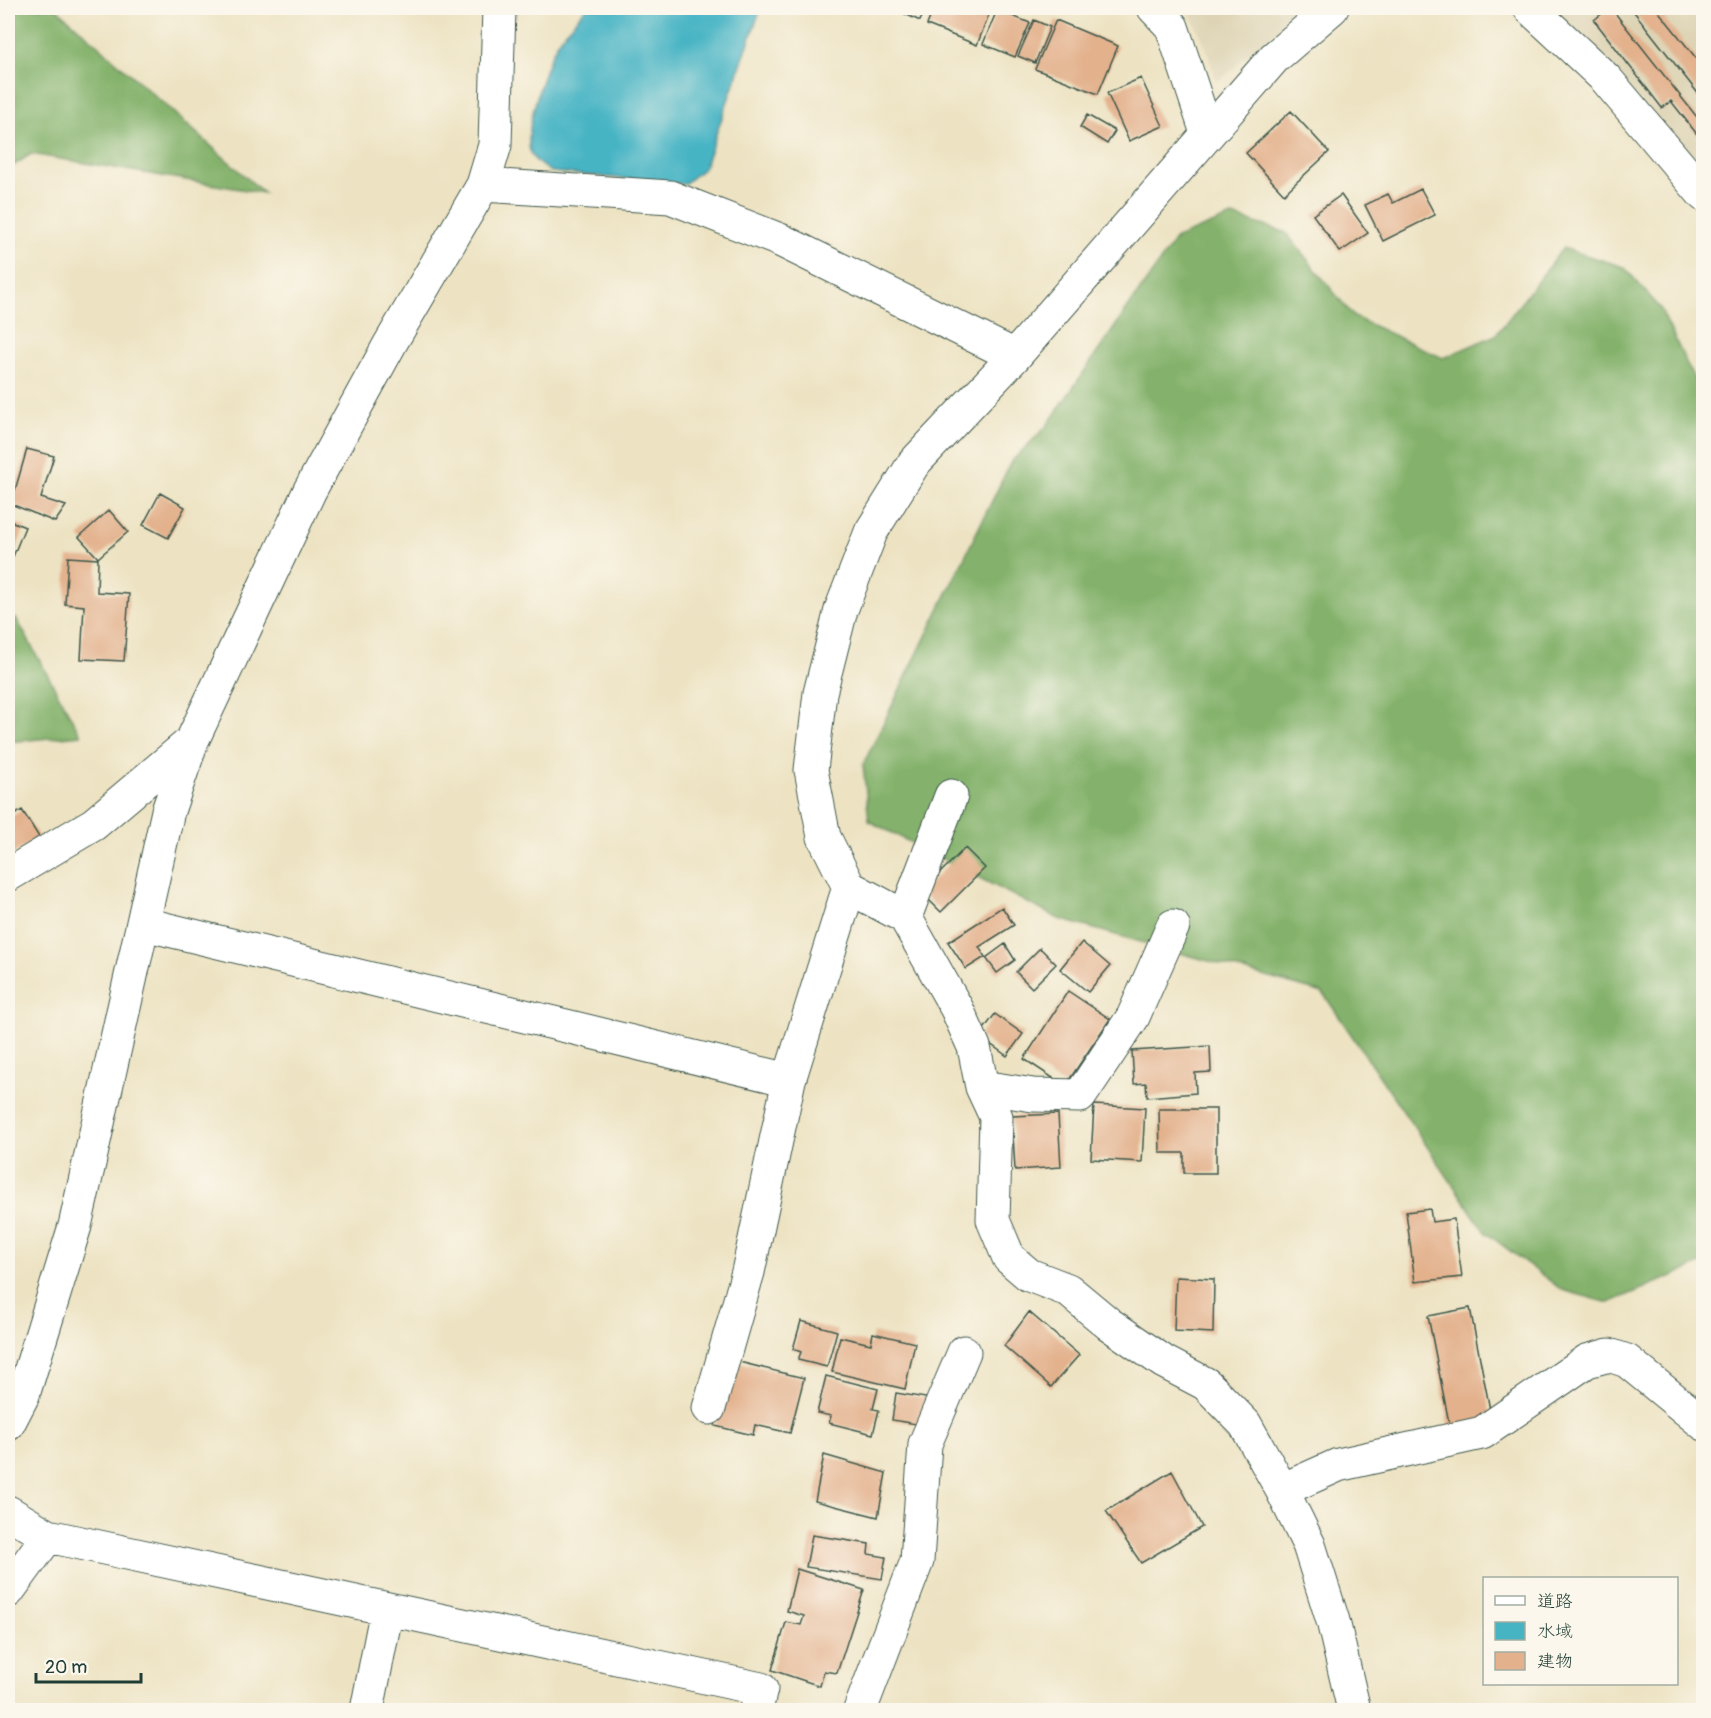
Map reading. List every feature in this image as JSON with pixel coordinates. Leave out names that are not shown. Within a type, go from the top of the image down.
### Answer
[{"type":"street","points":[[8,1424],[23,1395],[75,1226],[168,811],[192,741],[310,490],[396,333],[483,185],[495,145],[499,8]]},
{"type":"street","points":[[1154,8],[1172,27],[1207,133]]},
{"type":"street","points":[[1332,8],[1274,58],[1015,356],[914,463],[871,532],[840,610],[820,693],[811,770],[824,837],[849,887],[905,917],[957,1009],[974,1047],[982,1087],[996,1117],[993,1220],[1009,1258],[1029,1275],[1068,1290],[1109,1324],[1164,1362],[1206,1384],[1245,1424],[1282,1490],[1312,1556],[1333,1621],[1354,1710]]},
{"type":"street","points":[[1530,8],[1606,80],[1704,195]]},
{"type":"street","points":[[483,185],[670,197],[780,240],[1015,356]]},
{"type":"street","points":[[8,875],[94,824],[192,741]]},
{"type":"street","points":[[905,917],[951,796]]},
{"type":"street","points":[[709,1408],[748,1272],[789,1080],[849,887]]},
{"type":"street","points":[[144,924],[789,1080]]},
{"type":"street","points":[[982,1087],[1033,1095],[1080,1096],[1133,1017],[1173,926]]},
{"type":"street","points":[[860,1710],[917,1561],[925,1444],[964,1352]]},
{"type":"street","points":[[1282,1490],[1338,1465],[1482,1433],[1587,1361],[1609,1355],[1627,1361],[1704,1424]]},
{"type":"street","points":[[8,1512],[48,1536],[761,1689],[756,1710]]},
{"type":"street","points":[[8,1591],[48,1536]]},
{"type":"street","points":[[367,1710],[387,1609]]},
{"type":"shaded area","points":[[1187,8],[1303,8],[1217,82],[1205,44]]},
{"type":"shaded area","points":[[1521,8],[1703,8],[1703,197]]},
{"type":"green space","points":[[8,8],[56,8],[264,193],[31,154],[8,169]]},
{"type":"green space","points":[[1232,216],[1285,232],[1354,317],[1443,358],[1496,335],[1563,248],[1624,267],[1660,308],[1703,398],[1703,1263],[1609,1303],[1562,1290],[1485,1232],[1323,993],[1059,919],[869,821],[863,765],[1011,462],[1046,427],[1176,238]]},
{"type":"green space","points":[[8,617],[16,618],[81,735],[8,742]]},
{"type":"water","points":[[586,8],[761,8],[704,168],[684,184],[551,172],[532,157],[529,144],[532,115],[547,66],[560,39]]},
{"type":"building","points":[[895,8],[926,8],[920,21]]},
{"type":"building","points":[[934,8],[979,8],[990,12],[977,45],[927,25]]},
{"type":"building","points":[[1609,8],[1704,126],[1704,143],[1671,101],[1662,108],[1594,20]]},
{"type":"building","points":[[1631,8],[1656,8],[1704,68],[1704,101]]},
{"type":"building","points":[[997,10],[1030,23],[1015,57],[983,44]]},
{"type":"building","points":[[1034,20],[1050,27],[1035,63],[1018,56]]},
{"type":"building","points":[[1056,20],[1118,46],[1098,94],[1035,69]]},
{"type":"building","points":[[1141,78],[1163,126],[1129,141],[1107,93]]},
{"type":"building","points":[[1291,111],[1329,152],[1284,194],[1246,153]]},
{"type":"building","points":[[1087,115],[1115,131],[1107,144],[1080,127]]},
{"type":"building","points":[[1421,189],[1435,215],[1383,241],[1365,205],[1388,194],[1393,203]]},
{"type":"building","points":[[1341,195],[1368,233],[1340,252],[1313,215]]},
{"type":"building","points":[[27,449],[54,456],[41,498],[66,506],[55,522],[11,504]]},
{"type":"building","points":[[160,493],[185,507],[168,538],[143,525]]},
{"type":"building","points":[[109,510],[128,532],[98,558],[79,537]]},
{"type":"building","points":[[8,520],[25,527],[8,569]]},
{"type":"building","points":[[68,557],[98,559],[97,592],[129,594],[124,661],[81,659],[84,606],[65,604]]},
{"type":"building","points":[[22,810],[39,837],[8,857],[8,819]]},
{"type":"building","points":[[965,848],[985,868],[941,912],[921,892]]},
{"type":"building","points":[[1002,907],[1014,925],[979,947],[985,957],[966,969],[948,942]]},
{"type":"building","points":[[1082,942],[1110,966],[1088,992],[1060,969]]},
{"type":"building","points":[[1005,944],[1015,960],[997,973],[986,958]]},
{"type":"building","points":[[1040,948],[1056,964],[1032,988],[1016,972]]},
{"type":"building","points":[[1068,991],[1110,1019],[1065,1086],[1024,1059]]},
{"type":"building","points":[[995,1014],[1023,1034],[1007,1056],[979,1036]]},
{"type":"building","points":[[1210,1046],[1211,1072],[1195,1073],[1196,1093],[1147,1097],[1146,1083],[1134,1084],[1132,1051]]},
{"type":"building","points":[[1094,1105],[1145,1108],[1142,1162],[1091,1159]]},
{"type":"building","points":[[1159,1109],[1216,1109],[1216,1173],[1184,1173],[1184,1153],[1160,1153]]},
{"type":"building","points":[[1058,1114],[1061,1167],[1015,1170],[1012,1116]]},
{"type":"building","points":[[1430,1209],[1432,1222],[1454,1219],[1462,1277],[1415,1282],[1406,1212]]},
{"type":"building","points":[[1176,1277],[1214,1279],[1213,1333],[1174,1331]]},
{"type":"building","points":[[1470,1308],[1492,1420],[1450,1428],[1428,1316]]},
{"type":"building","points":[[1029,1312],[1079,1355],[1051,1387],[1004,1346]]},
{"type":"building","points":[[801,1321],[837,1331],[827,1367],[798,1360],[801,1352],[793,1349]]},
{"type":"building","points":[[873,1333],[915,1343],[905,1389],[832,1372],[840,1337],[871,1344]]},
{"type":"building","points":[[731,1360],[804,1378],[790,1433],[755,1425],[753,1435],[715,1426]]},
{"type":"building","points":[[826,1376],[878,1389],[873,1409],[879,1410],[873,1434],[829,1423],[831,1416],[817,1413]]},
{"type":"building","points":[[896,1393],[926,1398],[922,1425],[892,1420]]},
{"type":"building","points":[[824,1455],[886,1473],[878,1517],[815,1501]]},
{"type":"building","points":[[1172,1471],[1202,1527],[1141,1563],[1106,1511]]},
{"type":"building","points":[[812,1535],[869,1544],[868,1554],[886,1557],[882,1579],[806,1567]]},
{"type":"building","points":[[797,1569],[864,1590],[837,1673],[824,1671],[820,1686],[772,1670],[786,1622],[801,1625],[804,1616],[787,1611]]}]
